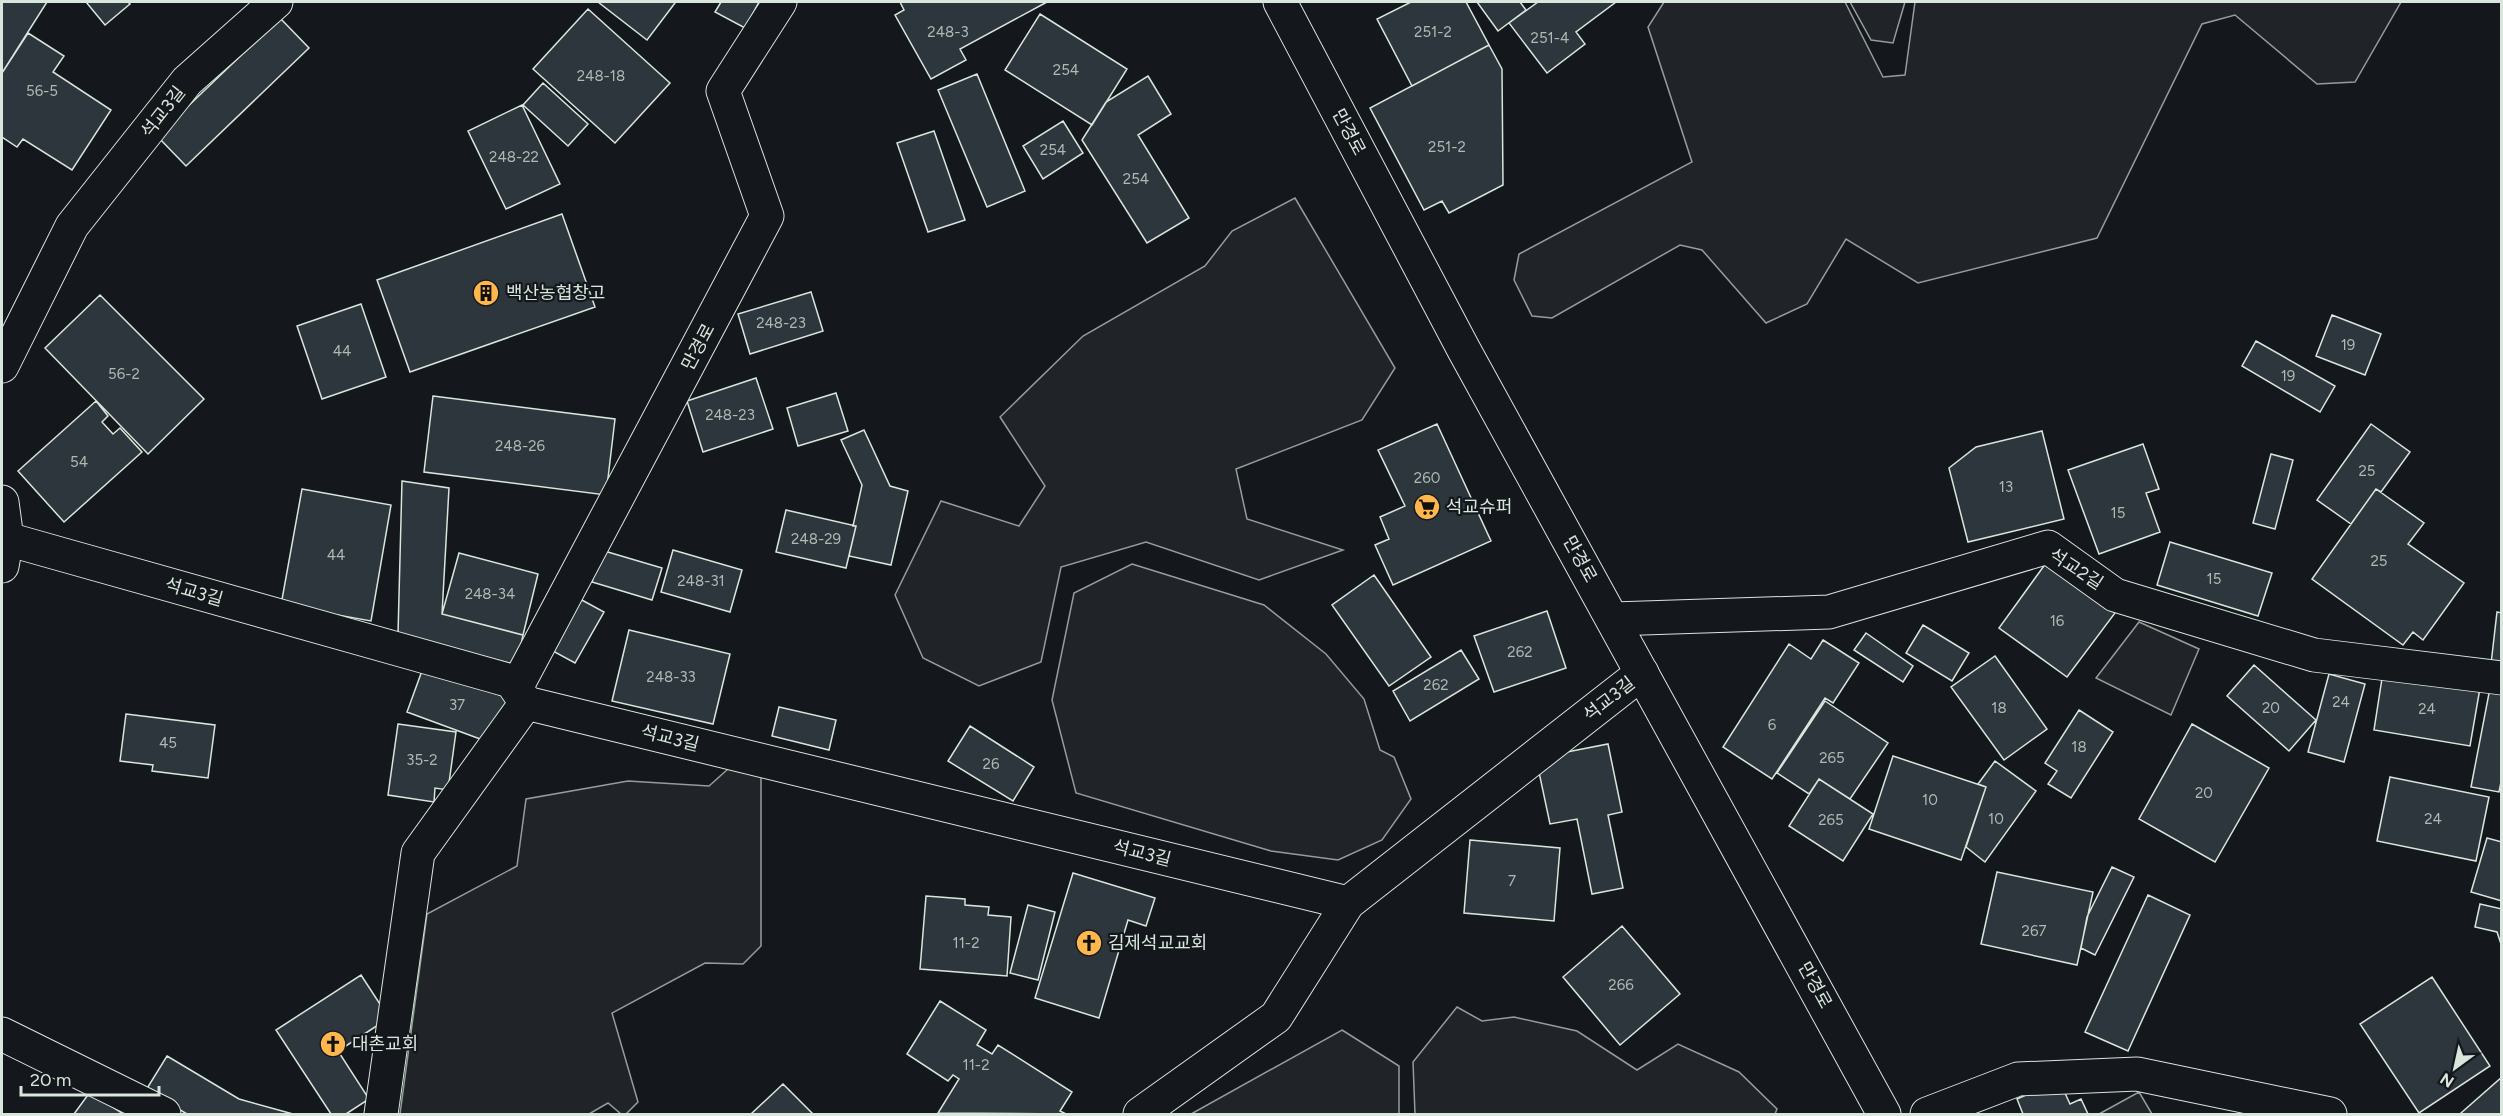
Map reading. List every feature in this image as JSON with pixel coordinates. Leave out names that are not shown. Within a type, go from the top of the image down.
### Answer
[{"type":"street","name":"석교3길","points":[[2,366],[72,226],[187,81],[276,2]]},
{"type":"street","name":"만경로","points":[[521,696],[767,216],[723,91],[780,2]]},
{"type":"street","name":"만경로","points":[[1280,2],[1464,350],[1884,1114]]},
{"type":"street","name":"석교3길","points":[[2,502],[4,552],[511,681],[521,696],[1348,903]]},
{"type":"street","name":"석교2길","points":[[1613,619],[1829,612],[2048,547],[2115,595],[2314,655],[2502,678]]},
{"type":"street","name":"석교3길","points":[[1140,1114],[1276,1017],[1348,903],[1642,673]]},
{"type":"street","points":[[381,1114],[418,853],[521,696]]},
{"type":"street","points":[[2,1034],[164,1114]]},
{"type":"street","points":[[1927,1114],[2018,1079],[2136,1074],[2330,1114]]},
{"type":"shaded area","points":[[1664,2],[1845,2],[1883,77],[1905,75],[1915,2],[2401,2],[2355,82],[2317,84],[2235,15],[2202,24],[2097,238],[1918,283],[1846,239],[1807,304],[1766,323],[1702,250],[1680,245],[1552,318],[1532,316],[1514,280],[1519,254],[1692,162],[1648,27]]},
{"type":"shaded area","points":[[1850,2],[1905,2],[1893,43],[1871,40]]},
{"type":"shaded area","points":[[1295,198],[1395,368],[1362,420],[1236,469],[1247,519],[1343,550],[1259,580],[1146,542],[1061,567],[1041,662],[979,686],[923,658],[895,595],[941,501],[1019,526],[1045,486],[1000,417],[1083,336],[1205,266],[1232,231]]},
{"type":"shaded area","points":[[1132,564],[1264,605],[1326,654],[1364,699],[1380,750],[1394,757],[1411,799],[1382,840],[1338,860],[1271,851],[1076,793],[1052,700],[1074,593]]},
{"type":"shaded area","points":[[2139,622],[2199,649],[2171,715],[2096,678]]},
{"type":"shaded area","points":[[728,769],[761,775],[761,946],[743,964],[705,963],[612,1013],[638,1102],[626,1114],[621,1114],[608,1103],[589,1114],[400,1114],[427,914],[517,866],[526,799],[628,781],[709,786]]},
{"type":"shaded area","points":[[1457,1007],[1482,1021],[1514,1017],[1577,1031],[1637,1070],[1678,1044],[1739,1072],[1777,1109],[1775,1114],[1415,1114],[1413,1062]]},
{"type":"shaded area","points":[[1342,1030],[1399,1066],[1399,1114],[1191,1114]]},
{"type":"shaded area","points":[[2139,1092],[2152,1114],[2099,1114]]},
{"type":"building","points":[[2,2],[47,2],[2,73]]},
{"type":"building","points":[[86,2],[128,2],[130,4],[105,25]]},
{"type":"building","points":[[598,2],[673,2],[675,3],[647,40]]},
{"type":"building","points":[[721,2],[759,2],[745,28],[715,12]]},
{"type":"building","points":[[900,2],[1047,2],[960,49],[966,60],[931,79],[895,15],[904,10]]},
{"type":"building","points":[[1411,2],[1466,2],[1489,45],[1412,86],[1377,19]]},
{"type":"building","points":[[1477,2],[1520,2],[1526,10],[1498,31]]},
{"type":"building","points":[[1538,2],[1616,2],[1576,32],[1585,44],[1547,73],[1509,23]]},
{"type":"building","points":[[588,9],[670,83],[615,143],[533,69]]},
{"type":"building","points":[[1040,14],[1127,69],[1092,125],[1005,70]]},
{"type":"building","points":[[280,18],[309,48],[186,166],[157,136]]},
{"type":"building","points":[[28,33],[64,56],[53,72],[111,110],[72,170],[23,139],[17,147],[2,137],[2,73]]},
{"type":"building","points":[[1489,45],[1502,69],[1503,185],[1449,213],[1442,201],[1424,210],[1370,108]]},
{"type":"building","points":[[977,74],[1025,191],[987,207],[938,90]]},
{"type":"building","points":[[1148,76],[1171,114],[1138,135],[1189,218],[1147,243],[1082,140],[1106,102]]},
{"type":"building","points":[[543,83],[588,124],[568,146],[523,105]]},
{"type":"building","points":[[522,105],[560,184],[506,209],[468,131]]},
{"type":"building","points":[[1063,121],[1083,153],[1043,179],[1023,146]]},
{"type":"building","points":[[934,131],[965,220],[928,232],[897,143]]},
{"type":"building","name":"백산농협창고","points":[[562,214],[595,307],[410,372],[377,280]]},
{"type":"building","points":[[811,292],[823,331],[750,354],[738,314]]},
{"type":"building","points":[[100,295],[204,399],[148,454],[45,348]]},
{"type":"building","points":[[361,304],[386,377],[322,399],[297,326]]},
{"type":"building","points":[[2332,315],[2381,334],[2365,375],[2316,356]]},
{"type":"building","points":[[2256,341],[2335,386],[2320,412],[2242,366]]},
{"type":"building","points":[[756,378],[773,429],[703,452],[687,401]]},
{"type":"building","points":[[836,393],[848,431],[798,446],[787,408]]},
{"type":"building","points":[[433,396],[615,419],[606,495],[424,472]]},
{"type":"building","points":[[96,401],[108,416],[102,422],[113,434],[120,428],[142,452],[64,522],[18,471]]},
{"type":"building","points":[[1437,424],[1491,541],[1393,585],[1375,545],[1389,539],[1380,517],[1405,506],[1378,450]]},
{"type":"building","points":[[2371,424],[2410,452],[2381,492],[2376,489],[2351,524],[2317,500]]},
{"type":"building","points":[[864,430],[890,486],[908,491],[891,565],[849,556],[862,485],[841,440]]},
{"type":"building","points":[[2042,431],[2064,519],[1968,542],[1949,468],[1976,447]]},
{"type":"building","points":[[2143,444],[2159,489],[2146,493],[2160,532],[2099,554],[2068,470]]},
{"type":"building","points":[[2271,454],[2293,460],[2275,529],[2253,523]]},
{"type":"building","points":[[402,481],[449,488],[442,614],[523,635],[517,665],[398,634]]},
{"type":"building","points":[[302,489],[391,505],[371,621],[281,605]]},
{"type":"building","points":[[2376,489],[2424,523],[2408,544],[2464,583],[2423,640],[2413,632],[2403,645],[2312,579]]},
{"type":"building","points":[[786,510],[856,526],[846,568],[776,552]]},
{"type":"building","points":[[2170,542],[2272,573],[2258,616],[2157,585]]},
{"type":"building","points":[[601,550],[662,568],[652,600],[592,582]]},
{"type":"building","points":[[673,550],[742,570],[730,612],[661,592]]},
{"type":"building","points":[[459,553],[538,574],[523,635],[442,614]]},
{"type":"building","points":[[2046,563],[2115,613],[2067,677],[1999,628]]},
{"type":"building","points":[[1374,575],[1431,657],[1389,686],[1332,605]]},
{"type":"building","points":[[580,599],[604,612],[575,663],[551,650]]},
{"type":"building","points":[[1547,611],[1566,668],[1494,692],[1474,636]]},
{"type":"building","points":[[2497,612],[2502,613],[2502,665],[2491,664]]},
{"type":"building","points":[[1923,625],[1969,653],[1952,681],[1906,653]]},
{"type":"building","points":[[629,630],[730,654],[713,724],[612,701]]},
{"type":"building","points":[[1866,633],[1913,666],[1903,682],[1854,650]]},
{"type":"building","points":[[1823,640],[1859,663],[1833,703],[1825,698],[1772,779],[1723,747],[1789,644],[1811,659]]},
{"type":"building","points":[[1461,650],[1479,679],[1410,721],[1393,691]]},
{"type":"building","points":[[1995,656],[2047,729],[2004,760],[1951,687]]},
{"type":"building","points":[[2254,665],[2316,720],[2289,751],[2227,696]]},
{"type":"building","points":[[423,668],[508,698],[491,743],[407,712]]},
{"type":"building","points":[[2383,672],[2480,688],[2470,746],[2374,730]]},
{"type":"building","points":[[2329,674],[2365,684],[2344,762],[2308,752]]},
{"type":"building","points":[[2490,688],[2502,690],[2502,777],[2499,792],[2471,787]]},
{"type":"building","points":[[1825,701],[1888,743],[1850,799],[1819,779],[1809,794],[1777,773]]},
{"type":"building","points":[[779,707],[836,720],[829,750],[772,736]]},
{"type":"building","points":[[2079,710],[2113,732],[2071,798],[2048,784],[2057,771],[2045,763]]},
{"type":"building","points":[[126,714],[215,725],[208,778],[152,771],[153,765],[120,761]]},
{"type":"building","points":[[398,724],[456,732],[448,790],[435,788],[434,802],[388,795]]},
{"type":"building","points":[[2192,724],[2269,768],[2215,862],[2139,819]]},
{"type":"building","points":[[970,726],[1034,767],[1013,801],[948,761]]},
{"type":"building","points":[[1608,744],[1622,812],[1608,815],[1623,888],[1592,894],[1577,819],[1550,824],[1536,758]]},
{"type":"building","points":[[1893,756],[1986,787],[1961,860],[1869,829]]},
{"type":"building","points":[[1995,761],[2036,791],[1985,862],[1966,847],[1986,787],[1978,784]]},
{"type":"building","points":[[2390,777],[2489,797],[2476,861],[2377,841]]},
{"type":"building","points":[[1819,779],[1873,814],[1843,861],[1789,826]]},
{"type":"building","points":[[2487,838],[2502,842],[2502,901],[2471,892]]},
{"type":"building","points":[[1470,840],[1560,848],[1554,921],[1464,913]]},
{"type":"building","points":[[2112,867],[2134,877],[2095,955],[2081,948],[2087,917]]},
{"type":"building","points":[[1997,872],[2093,892],[2077,965],[1981,944]]},
{"type":"building","points":[[1073,873],[1155,898],[1146,926],[1128,920],[1099,1018],[1035,998]]},
{"type":"building","points":[[2148,895],[2190,915],[2128,1051],[2085,1032]]},
{"type":"building","points":[[926,896],[965,899],[965,905],[989,907],[988,915],[1011,917],[1007,976],[920,969]]},
{"type":"building","points":[[2480,904],[2502,909],[2502,947],[2497,932],[2475,927]]},
{"type":"building","points":[[1028,905],[1055,912],[1038,980],[1010,973]]},
{"type":"building","points":[[1622,926],[1680,994],[1620,1045],[1563,977]]},
{"type":"building","points":[[361,975],[389,1018],[338,1051],[369,1099],[346,1114],[331,1114],[276,1030]]},
{"type":"building","points":[[2432,977],[2490,1066],[2419,1113],[2360,1024]]},
{"type":"building","points":[[940,1001],[986,1030],[977,1045],[992,1054],[998,1045],[1072,1092],[1060,1111],[1066,1114],[938,1113],[959,1079],[953,1075],[948,1081],[907,1054]]},
{"type":"building","points":[[167,1056],[239,1099],[293,1114],[187,1114],[146,1090]]},
{"type":"building","points":[[2502,1077],[2502,1114],[2461,1113]]},
{"type":"building","points":[[2059,1080],[2070,1104],[2081,1099],[2088,1114],[2023,1114],[2017,1099]]},
{"type":"building","points":[[783,1084],[813,1114],[751,1114]]},
{"type":"building","points":[[90,1092],[123,1114],[74,1114]]},
{"type":"place","name":"백산농협창고","points":[[486,293]]},
{"type":"place","name":"석교슈퍼","points":[[1427,507]]},
{"type":"place","name":"김제석교교회","points":[[1089,943]]},
{"type":"place","name":"대촌교회","points":[[333,1044]]}]
